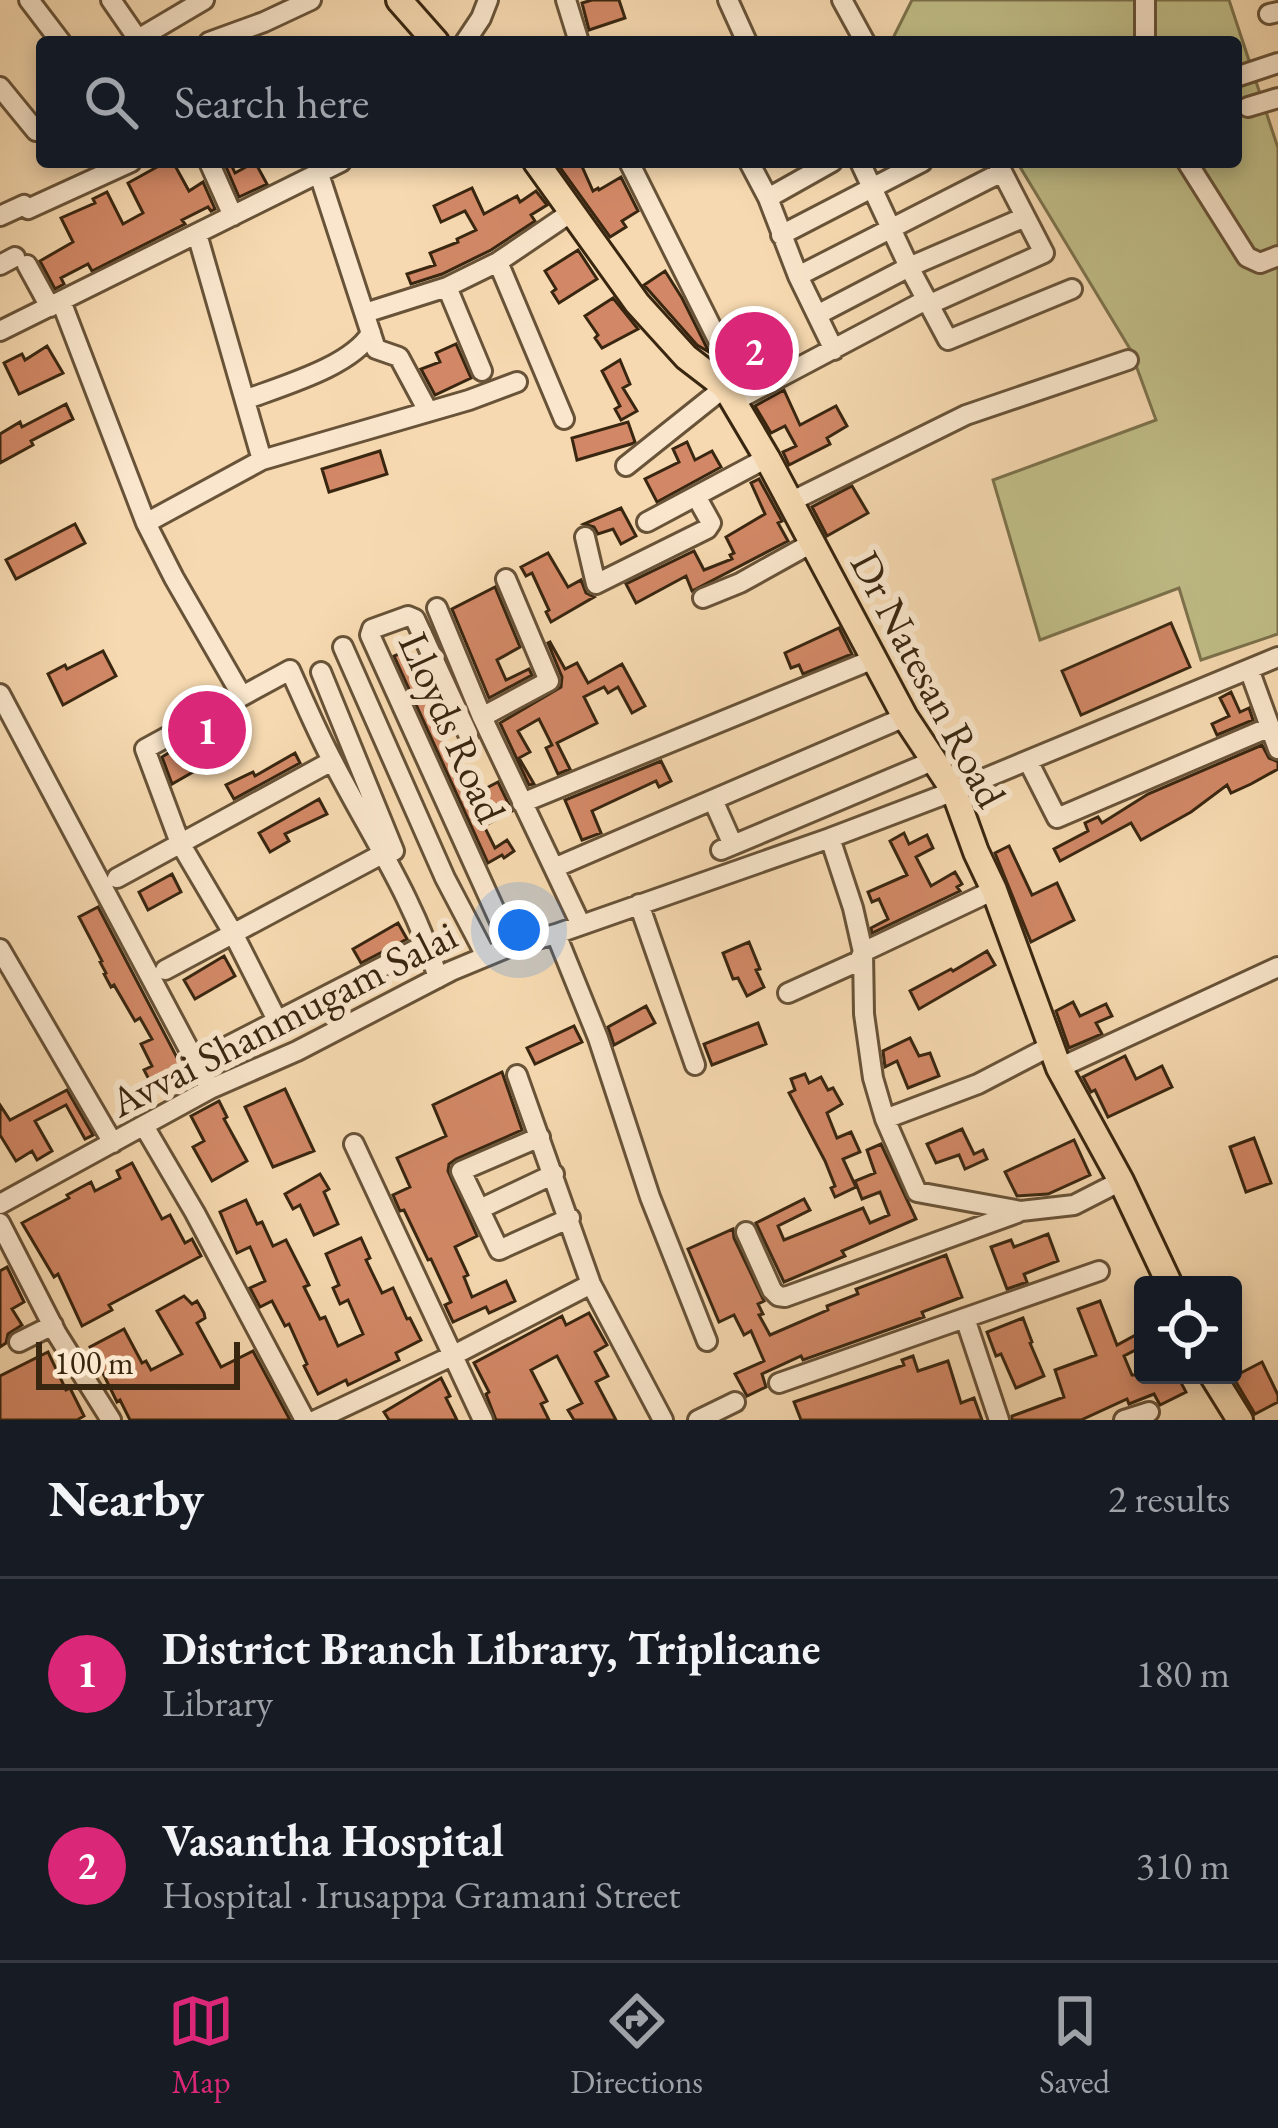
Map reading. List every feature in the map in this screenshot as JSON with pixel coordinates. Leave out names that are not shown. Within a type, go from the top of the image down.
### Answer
[{"type":"main road","points":[[399,0],[431,36]]},
{"type":"main road","name":"Dr Natesan Road","points":[[541,168],[637,303],[686,357],[730,394],[767,458],[905,716],[954,791],[1055,1057],[1166,1276]]},
{"type":"main road","points":[[1218,1384],[1240,1420]]},
{"type":"street","points":[[29,0],[56,36]]},
{"type":"street","points":[[111,0],[136,36]]},
{"type":"street","points":[[146,36],[204,0]]},
{"type":"street","points":[[226,36],[310,0]]},
{"type":"street","points":[[469,36],[488,0]]},
{"type":"street","points":[[566,0],[577,36]]},
{"type":"street","points":[[728,0],[744,36]]},
{"type":"street","points":[[842,0],[862,36]]},
{"type":"street","points":[[1145,0],[1145,36]]},
{"type":"street","points":[[1242,75],[1278,63]]},
{"type":"street","points":[[0,88],[36,131]]},
{"type":"street","points":[[1248,106],[1278,98]]},
{"type":"street","points":[[0,216],[24,205],[28,209],[118,168]]},
{"type":"street","points":[[211,168],[233,216]]},
{"type":"street","points":[[0,332],[330,168]]},
{"type":"street","points":[[632,168],[725,354],[730,394]]},
{"type":"street","points":[[752,168],[834,350]]},
{"type":"street","points":[[768,198],[821,168]]},
{"type":"street","points":[[863,168],[948,340],[1072,289]]},
{"type":"street","points":[[781,236],[911,168]]},
{"type":"street","points":[[798,276],[997,168]]},
{"type":"street","points":[[626,466],[730,394],[834,350],[927,302],[1044,254],[1000,168]]},
{"type":"street","points":[[1191,168],[1246,257],[1260,263],[1278,256]]},
{"type":"street","points":[[319,174],[376,349],[399,357],[428,411]]},
{"type":"street","points":[[245,400],[359,349],[368,323],[498,262],[573,211]]},
{"type":"street","points":[[817,315],[909,267],[1025,218]]},
{"type":"street","points":[[197,234],[262,460]]},
{"type":"street","points":[[14,262],[56,304],[146,524],[242,696]]},
{"type":"street","points":[[498,262],[564,419]]},
{"type":"street","points":[[448,287],[482,371]]},
{"type":"street","points":[[790,502],[966,416],[1128,360]]},
{"type":"street","points":[[146,524],[262,460],[517,382]]},
{"type":"street","points":[[647,522],[767,458]]},
{"type":"street","points":[[585,537],[596,584],[707,529],[711,524],[696,496]]},
{"type":"street","points":[[704,598],[812,543]]},
{"type":"street","points":[[482,717],[549,682],[506,579]]},
{"type":"street","points":[[437,608],[482,717],[580,925]]},
{"type":"street","name":"Lloyds Road","points":[[468,734],[415,619],[408,616],[371,629],[511,946]]},
{"type":"street","points":[[343,646],[445,878],[486,956]]},
{"type":"street","name":"Avvai Shanmugam Salai","points":[[0,1204],[210,1089],[486,956],[830,838],[1278,657]]},
{"type":"street","points":[[522,803],[874,659]]},
{"type":"street","points":[[1249,669],[1278,748]]},
{"type":"street","points":[[278,1020],[180,843],[145,749],[290,670],[444,974]]},
{"type":"street","points":[[321,672],[444,974]]},
{"type":"street","points":[[2,706],[210,1089]]},
{"type":"street","points":[[554,868],[905,716]]},
{"type":"street","points":[[1028,761],[1057,818],[1270,727]]},
{"type":"street","points":[[117,878],[332,760]]},
{"type":"street","points":[[712,800],[727,848],[935,760]]},
{"type":"street","points":[[830,838],[863,952],[864,1014],[873,1078],[917,1192],[1021,1211]]},
{"type":"street","points":[[165,970],[384,853]]},
{"type":"street","points":[[788,993],[994,890]]},
{"type":"street","points":[[639,904],[695,1065]]},
{"type":"street","points":[[556,934],[707,1340]]},
{"type":"street","points":[[0,949],[112,1143]]},
{"type":"street","points":[[196,1063],[417,949]]},
{"type":"street","points":[[885,1119],[1278,967]]},
{"type":"street","points":[[517,1075],[591,1284],[663,1420]]},
{"type":"street","points":[[144,1126],[305,1420]]},
{"type":"street","points":[[540,1137],[461,1171],[500,1250],[570,1218]]},
{"type":"street","points":[[354,1144],[483,1420]]},
{"type":"street","points":[[479,1209],[554,1174]]},
{"type":"street","points":[[746,1232],[772,1290],[785,1297],[1021,1211],[1074,1205],[1121,1181]]},
{"type":"street","points":[[0,1223],[52,1325],[111,1420]]},
{"type":"street","points":[[779,1383],[1099,1271]]},
{"type":"street","points":[[316,1420],[591,1284]]},
{"type":"street","points":[[965,1318],[999,1420]]},
{"type":"street","points":[[20,1342],[52,1325]]},
{"type":"street","points":[[698,1420],[735,1402]]},
{"type":"street","points":[[1124,1420],[1149,1412]]},
{"type":"shaded area","points":[[912,0],[1229,0],[1241,36],[894,36]]},
{"type":"shaded area","points":[[1242,39],[1278,148],[1278,634],[1201,660],[1179,588],[1040,640],[993,480],[1156,420],[1130,349],[1021,168],[1242,168]]},
{"type":"building","points":[[619,0],[625,18],[589,30],[582,3]]},
{"type":"building","points":[[155,168],[176,168],[189,191],[203,182],[215,209],[208,207],[182,220],[185,224],[92,271],[88,264],[61,278],[64,284],[55,289],[40,261],[73,242],[61,218],[95,203],[93,199],[107,192],[123,224],[143,213],[128,183]]},
{"type":"building","points":[[227,168],[235,173],[258,168],[267,184],[239,197]]},
{"type":"building","points":[[560,168],[583,168],[593,191],[621,177],[638,211],[610,237]]},
{"type":"building","points":[[472,188],[484,214],[536,191],[547,205],[531,215],[535,221],[491,250],[411,284],[407,274],[435,265],[430,253],[476,230],[465,211],[441,222],[434,206]]},
{"type":"building","points":[[578,250],[597,279],[559,303],[545,271]]},
{"type":"building","points":[[665,271],[709,352],[697,345],[644,285]]},
{"type":"building","points":[[613,298],[638,329],[602,348],[585,316]]},
{"type":"building","points":[[746,324],[767,365],[774,365],[742,382],[729,332]]},
{"type":"building","points":[[456,344],[471,378],[435,395],[421,369],[440,362],[436,353]]},
{"type":"building","points":[[47,346],[63,373],[19,394],[4,363],[22,354],[25,360]]},
{"type":"building","points":[[620,360],[630,384],[623,388],[637,411],[621,420],[615,409],[620,406],[602,371]]},
{"type":"building","points":[[784,390],[800,425],[836,406],[847,426],[827,438],[830,444],[789,465],[783,452],[796,446],[785,426],[771,433],[755,406]]},
{"type":"building","points":[[66,404],[73,419],[0,463],[0,434]]},
{"type":"building","points":[[628,422],[635,442],[577,460],[572,438]]},
{"type":"building","points":[[687,442],[695,460],[712,451],[721,467],[657,502],[645,479],[679,462],[673,449]]},
{"type":"building","points":[[380,451],[387,474],[329,492],[322,469]]},
{"type":"building","points":[[759,479],[788,541],[692,591],[686,576],[636,603],[626,584],[694,551],[704,570],[732,559],[726,537],[765,514],[751,483]]},
{"type":"building","points":[[852,486],[868,513],[827,536],[812,507]]},
{"type":"building","points":[[621,508],[636,536],[621,544],[613,529],[598,534],[584,524]]},
{"type":"building","points":[[75,524],[85,543],[16,579],[6,560]]},
{"type":"building","points":[[548,553],[568,587],[581,580],[586,593],[594,597],[551,622],[532,573],[526,576],[521,567]]},
{"type":"building","points":[[495,587],[520,647],[497,660],[506,680],[529,669],[532,675],[489,698],[452,609]]},
{"type":"building","points":[[1171,623],[1190,667],[1081,715],[1062,671]]},
{"type":"building","points":[[839,628],[852,654],[803,674],[799,665],[791,668],[785,653]]},
{"type":"building","points":[[550,642],[565,669],[577,663],[588,683],[622,664],[645,706],[632,713],[618,687],[608,693],[604,687],[584,697],[597,723],[557,743],[570,769],[558,774],[546,748],[552,745],[539,719],[518,731],[530,752],[519,758],[534,784],[529,785],[500,723],[561,687]]},
{"type":"building","points":[[103,651],[116,676],[63,705],[48,674]]},
{"type":"building","points":[[404,652],[419,682],[427,678],[433,691],[426,694],[436,716],[443,712],[451,729],[441,735],[469,797],[498,782],[512,811],[484,826],[495,848],[507,840],[514,851],[504,858],[488,863],[394,656]]},
{"type":"building","points":[[1231,692],[1240,712],[1249,708],[1253,720],[1217,735],[1212,724],[1229,716],[1220,698]]},
{"type":"building","points":[[224,728],[229,736],[233,734],[239,753],[217,765],[213,758],[172,784],[162,757],[178,747],[183,755]]},
{"type":"building","points":[[1262,745],[1269,758],[1278,762],[1278,769],[1231,793],[1227,785],[1141,840],[1131,823],[1060,861],[1054,849],[1088,831],[1085,823],[1098,817],[1102,823],[1148,794]]},
{"type":"building","points":[[295,753],[300,763],[234,799],[226,785],[253,772],[255,776]]},
{"type":"building","points":[[661,761],[671,781],[659,787],[656,781],[592,811],[601,833],[582,840],[565,800]]},
{"type":"building","points":[[319,799],[327,814],[285,834],[289,841],[270,852],[259,833]]},
{"type":"building","points":[[904,833],[909,844],[927,835],[933,848],[916,857],[931,886],[955,872],[962,884],[957,887],[960,891],[872,933],[871,928],[888,919],[879,899],[872,902],[868,892],[907,875],[890,841]]},
{"type":"building","points":[[1009,846],[1032,895],[1057,883],[1074,920],[1031,942],[995,853]]},
{"type":"building","points":[[172,874],[181,892],[148,910],[139,892]]},
{"type":"building","points":[[98,907],[184,1071],[153,1087],[144,1070],[152,1066],[141,1044],[152,1039],[111,987],[79,917]]},
{"type":"building","points":[[398,923],[407,939],[361,963],[353,949]]},
{"type":"building","points":[[749,942],[764,987],[747,996],[738,978],[733,979],[723,953]]},
{"type":"building","points":[[987,951],[995,965],[919,1009],[910,991]]},
{"type":"building","points":[[224,956],[235,976],[195,999],[184,980]]},
{"type":"building","points":[[1073,1002],[1080,1016],[1106,1004],[1112,1016],[1096,1023],[1102,1034],[1069,1048],[1056,1011]]},
{"type":"building","points":[[646,1006],[655,1023],[614,1045],[608,1027]]},
{"type":"building","points":[[758,1023],[766,1044],[712,1065],[704,1044]]},
{"type":"building","points":[[574,1026],[582,1042],[535,1064],[527,1048]]},
{"type":"building","points":[[910,1038],[919,1056],[930,1053],[939,1076],[908,1088],[897,1061],[885,1067],[883,1051]]},
{"type":"building","points":[[1125,1056],[1136,1079],[1162,1066],[1172,1087],[1108,1117],[1083,1077]]},
{"type":"building","points":[[502,1072],[522,1130],[456,1159],[448,1171],[477,1236],[455,1247],[472,1297],[506,1281],[515,1301],[489,1313],[486,1307],[453,1322],[445,1305],[451,1302],[431,1259],[393,1195],[410,1187],[397,1158],[446,1136],[433,1105]]},
{"type":"building","points":[[805,1074],[809,1083],[821,1077],[828,1090],[833,1088],[842,1104],[827,1113],[837,1138],[851,1132],[860,1152],[843,1159],[856,1187],[835,1197],[825,1161],[789,1093],[795,1090],[791,1079]]},
{"type":"building","points":[[285,1089],[314,1151],[273,1167],[245,1107]]},
{"type":"building","points":[[67,1090],[93,1135],[85,1139],[66,1105],[35,1121],[52,1151],[37,1160],[32,1151],[16,1161],[0,1135],[0,1105],[10,1120]]},
{"type":"building","points":[[219,1101],[247,1161],[212,1181],[193,1147],[204,1141],[191,1116]]},
{"type":"building","points":[[962,1129],[974,1154],[983,1150],[987,1159],[965,1169],[959,1155],[936,1163],[927,1144]]},
{"type":"building","points":[[1254,1138],[1271,1183],[1246,1192],[1230,1147]]},
{"type":"building","points":[[1074,1140],[1090,1175],[1048,1194],[1017,1196],[1005,1172]]},
{"type":"building","points":[[881,1144],[916,1219],[784,1282],[756,1223],[804,1199],[810,1210],[778,1226],[784,1240],[863,1208],[870,1223],[889,1215],[880,1192],[862,1199],[855,1181],[875,1173],[867,1150]]},
{"type":"building","points":[[132,1163],[162,1219],[170,1215],[185,1243],[192,1239],[201,1256],[109,1305],[112,1310],[82,1326],[58,1274],[54,1277],[22,1223],[91,1182],[95,1191],[120,1178],[117,1171]]},
{"type":"building","points":[[320,1174],[338,1224],[314,1235],[300,1205],[293,1209],[285,1194]]},
{"type":"building","points":[[246,1200],[273,1246],[286,1240],[309,1285],[304,1287],[338,1346],[363,1334],[348,1300],[340,1304],[333,1288],[339,1285],[326,1254],[361,1238],[382,1293],[393,1288],[421,1340],[396,1353],[399,1360],[318,1394],[289,1324],[285,1326],[272,1301],[260,1307],[250,1288],[265,1281],[250,1247],[237,1253],[220,1212]]},
{"type":"building","points":[[733,1229],[764,1301],[758,1304],[763,1314],[759,1315],[770,1335],[858,1294],[856,1289],[946,1255],[962,1297],[922,1312],[924,1317],[803,1360],[801,1356],[762,1374],[766,1387],[747,1396],[735,1374],[764,1361],[751,1331],[744,1335],[734,1315],[719,1322],[688,1249]]},
{"type":"building","points":[[1048,1234],[1058,1261],[1024,1274],[1027,1282],[1007,1289],[991,1247],[1011,1240],[1014,1247]]},
{"type":"building","points":[[7,1267],[24,1302],[12,1309],[22,1325],[0,1347],[0,1271]]},
{"type":"building","points":[[184,1296],[192,1304],[197,1301],[204,1313],[205,1318],[197,1323],[221,1367],[253,1351],[290,1420],[130,1420],[90,1347],[124,1329],[142,1363],[146,1361],[151,1370],[182,1354],[157,1311]]},
{"type":"building","points":[[1100,1301],[1117,1345],[1134,1336],[1134,1351],[1124,1356],[1134,1384],[1182,1384],[1186,1392],[1160,1405],[1154,1394],[1129,1404],[1127,1399],[1081,1420],[1012,1420],[1012,1416],[1064,1397],[1055,1370],[1096,1355],[1078,1309]]},
{"type":"building","points":[[589,1313],[607,1345],[595,1352],[608,1376],[596,1382],[616,1420],[574,1420],[568,1410],[582,1403],[557,1356],[531,1370],[547,1401],[541,1404],[549,1420],[496,1420],[474,1363],[562,1316],[566,1325]]},
{"type":"building","points":[[1023,1318],[1044,1376],[1016,1388],[987,1332]]},
{"type":"building","points":[[48,1352],[84,1416],[77,1420],[0,1420],[0,1376]]},
{"type":"building","points":[[913,1356],[918,1371],[948,1361],[961,1403],[974,1398],[982,1420],[801,1420],[794,1402],[904,1365],[902,1360]]},
{"type":"building","points":[[1262,1362],[1278,1402],[1255,1414],[1237,1384],[1242,1384],[1242,1372]]},
{"type":"building","points":[[441,1378],[457,1420],[389,1420],[384,1412]]},
{"type":"place","name":"Vasantha Hospital","points":[[754,351]]},
{"type":"place","name":"District Branch Library, Triplicane","points":[[207,730]]}]
